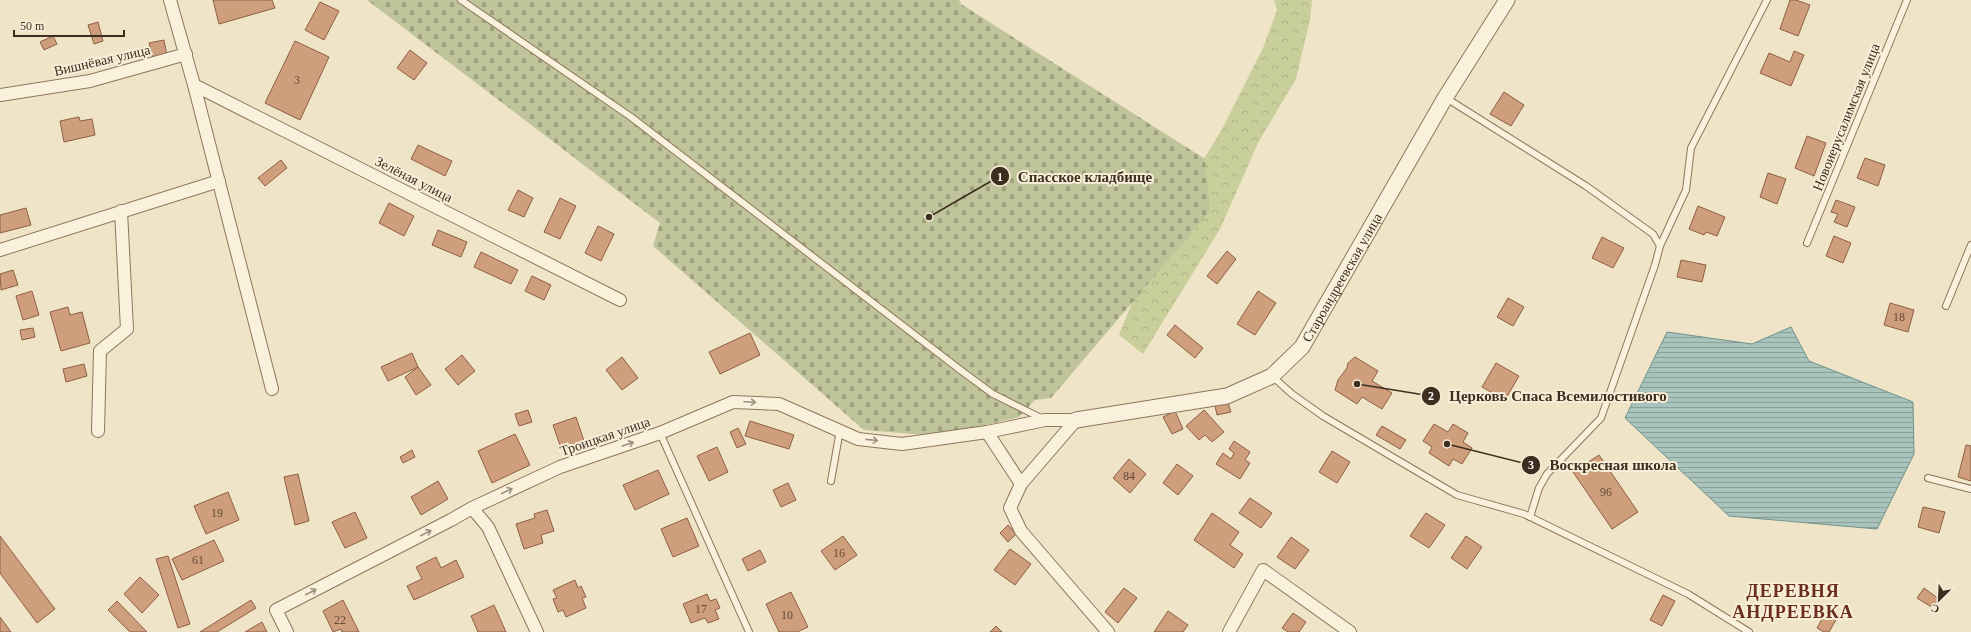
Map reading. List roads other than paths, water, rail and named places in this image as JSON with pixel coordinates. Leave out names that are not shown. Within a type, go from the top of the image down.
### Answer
[{"type":"street","points":[[170,0],[186,54],[272,389]]},
{"type":"street","name":"Староандреевская улица","points":[[1076,420],[1227,396],[1272,376],[1302,347],[1445,98],[1507,0]]},
{"type":"street","name":"Вишнёвая улица","points":[[0,95],[90,81],[186,54]]},
{"type":"street","name":"Зелёная улица","points":[[194,85],[620,300]]},
{"type":"street","points":[[0,250],[219,180]]},
{"type":"street","points":[[98,431],[100,351],[127,329],[121,211]]},
{"type":"street","name":"Троицкая улица","points":[[287,632],[276,610],[472,508],[560,467],[660,433],[733,402],[779,404],[858,439],[902,444],[988,432],[1045,420],[1076,420]]},
{"type":"street","points":[[1076,420],[1021,484],[1010,508],[1021,531],[1108,632]]},
{"type":"street","points":[[988,432],[1021,484]]},
{"type":"street","points":[[472,508],[488,527],[537,632]]},
{"type":"street","points":[[1229,632],[1263,570],[1350,632]]},
{"type":"lane","points":[[461,0],[631,117],[993,394],[1045,420]]},
{"type":"lane","points":[[1530,517],[1539,488],[1547,474],[1601,418],[1653,272],[1660,246],[1686,190],[1691,148],[1767,0]]},
{"type":"lane","name":"Новоиерусалимская улица","points":[[1807,243],[1907,0]]},
{"type":"lane","points":[[1445,98],[1586,186],[1653,234],[1660,246]]},
{"type":"lane","points":[[1946,306],[1971,246]]},
{"type":"lane","points":[[1272,376],[1292,394],[1323,416],[1457,495],[1530,517],[1688,594],[1749,632]]},
{"type":"lane","points":[[831,481],[840,430]]},
{"type":"lane","points":[[660,433],[749,632]]},
{"type":"lane","points":[[1928,478],[1971,489]]},
{"type":"water","points":[[1791,327],[1809,361],[1913,402],[1914,454],[1877,529],[1729,516],[1625,418],[1667,332],[1752,344]]},
{"type":"place","name":"Спасское кладбище","points":[[929,217]]},
{"type":"place","name":"Церковь Спаса Всемилостивого","points":[[1357,384]]},
{"type":"place","name":"Воскресная школа","points":[[1447,444]]},
{"type":"district","name":"ДЕРЕВНЯ АНДРЕЕВКА","points":[[1793,601]]}]
